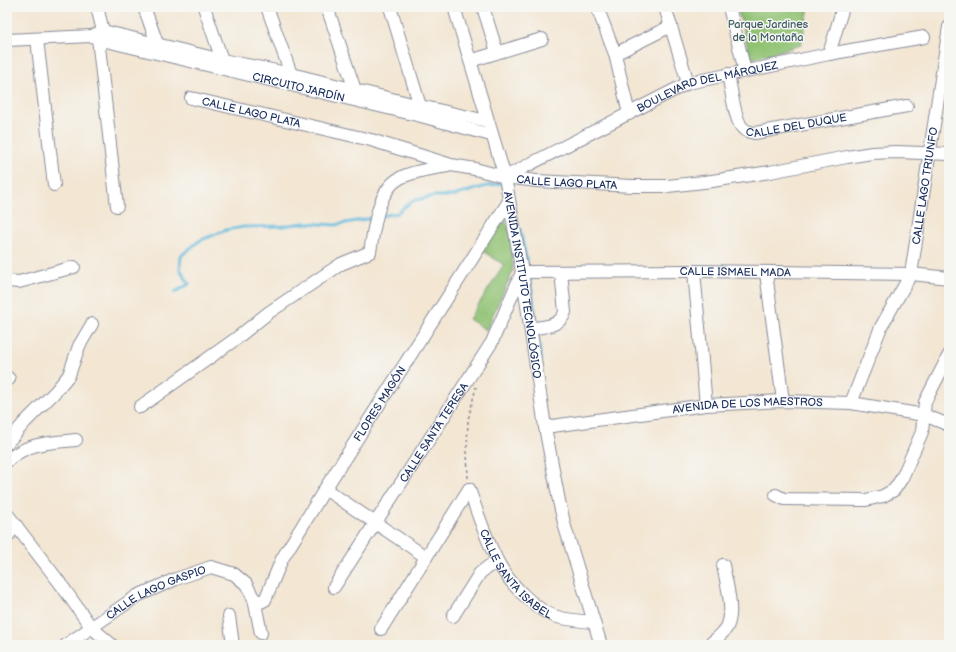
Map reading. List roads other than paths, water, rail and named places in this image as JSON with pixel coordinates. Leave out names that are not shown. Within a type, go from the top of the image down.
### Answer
[{"type":"street","points":[[98,7],[117,206]]},
{"type":"street","points":[[144,7],[157,43]]},
{"type":"street","points":[[204,7],[222,60]]},
{"type":"street","points":[[267,7],[291,74]]},
{"type":"street","points":[[327,7],[355,90]]},
{"type":"street","points":[[390,7],[421,111]]},
{"type":"street","name":"AVENIDA INSTITUTO TECNOLÓGICO","points":[[454,7],[491,135],[505,177],[522,272],[545,427],[565,527],[601,645]]},
{"type":"street","points":[[483,7],[497,52]]},
{"type":"street","points":[[597,7],[615,54],[629,114]]},
{"type":"street","points":[[665,7],[688,83]]},
{"type":"street","points":[[729,7],[744,71]]},
{"type":"street","points":[[828,54],[843,7]]},
{"type":"street","points":[[615,54],[671,26]]},
{"type":"street","name":"CALLE LAGO TRIUNFO","points":[[911,274],[929,154],[945,74],[949,27]]},
{"type":"street","name":"CIRCUITO JARDÍN","points":[[100,36],[421,111],[487,121]]},
{"type":"street","name":"CIRCUITO JARDÍN","points":[[7,40],[100,36],[157,43],[222,60],[291,74],[355,90],[491,135]]},
{"type":"street","name":"BOULEVARD DEL MÁRQUEZ","points":[[505,177],[688,83],[828,54],[924,37]]},
{"type":"street","points":[[36,39],[54,185]]},
{"type":"street","points":[[470,61],[542,39]]},
{"type":"street","name":"CALLE DEL DUQUE","points":[[728,74],[738,120],[742,128],[748,132],[755,133],[907,106]]},
{"type":"street","name":"CALLE LAGO PLATA","points":[[192,98],[370,140],[451,165],[475,169],[505,177],[537,181],[633,186],[668,186],[770,172],[872,153],[896,152],[949,154]]},
{"type":"street","points":[[140,407],[274,309],[341,264],[370,252],[382,199],[388,189],[399,179],[435,168],[451,165]]},
{"type":"street","name":"FLORES MAGÓN","points":[[254,599],[262,602],[265,600],[282,559],[509,201]]},
{"type":"street","points":[[7,281],[19,282],[74,267]]},
{"type":"street","points":[[694,271],[706,405]]},
{"type":"street","name":"CALLE ISMAEL MADA","points":[[522,272],[694,271],[911,274],[949,278]]},
{"type":"street","name":"CALLE SANTA TERESA","points":[[334,587],[492,342],[522,272]]},
{"type":"street","points":[[531,329],[559,322],[563,318],[565,312],[561,272]]},
{"type":"street","points":[[766,273],[783,402]]},
{"type":"street","points":[[851,403],[881,327],[911,274]]},
{"type":"street","points":[[7,443],[69,375],[80,346],[92,324]]},
{"type":"street","points":[[776,495],[784,499],[866,500],[883,496],[894,490],[902,478],[922,432],[925,402],[949,355]]},
{"type":"street","name":"AVENIDA DE LOS MAESTROS","points":[[545,427],[706,405],[783,402],[851,403],[924,415],[949,425]]},
{"type":"street","points":[[7,461],[16,453],[35,445],[76,440]]},
{"type":"street","points":[[325,489],[426,557],[381,629]]},
{"type":"street","name":"CALLE SANTA ISABEL","points":[[426,557],[469,489],[499,564],[519,591],[535,605],[554,616],[594,622]]},
{"type":"street","points":[[7,514],[60,582],[91,627],[112,645]]},
{"type":"street","points":[[7,537],[16,525]]},
{"type":"street","points":[[453,616],[480,573],[490,566],[499,564]]},
{"type":"street","points":[[709,645],[726,628],[730,618],[730,607],[722,565]]},
{"type":"street","name":"CALLE LAGO GASPIO","points":[[66,645],[137,596],[176,579],[211,567],[234,574],[246,584],[254,599],[261,633]]},
{"type":"street","points":[[229,616],[233,645]]},
{"type":"waterway","points":[[380,216],[397,213],[412,201],[434,196],[453,196],[503,183]]},
{"type":"waterway","points":[[175,292],[189,284],[180,269],[181,256],[199,241],[226,230],[244,227],[283,226],[304,223],[335,225],[372,218]]},
{"type":"waterway","points":[[520,229],[528,268]]},
{"type":"waterway","points":[[529,274],[537,326]]},
{"type":"waterway","points":[[537,331],[541,359]]},
{"type":"park label","name":"Parque Jardines de la Montaña","points":[[768,30]]}]
